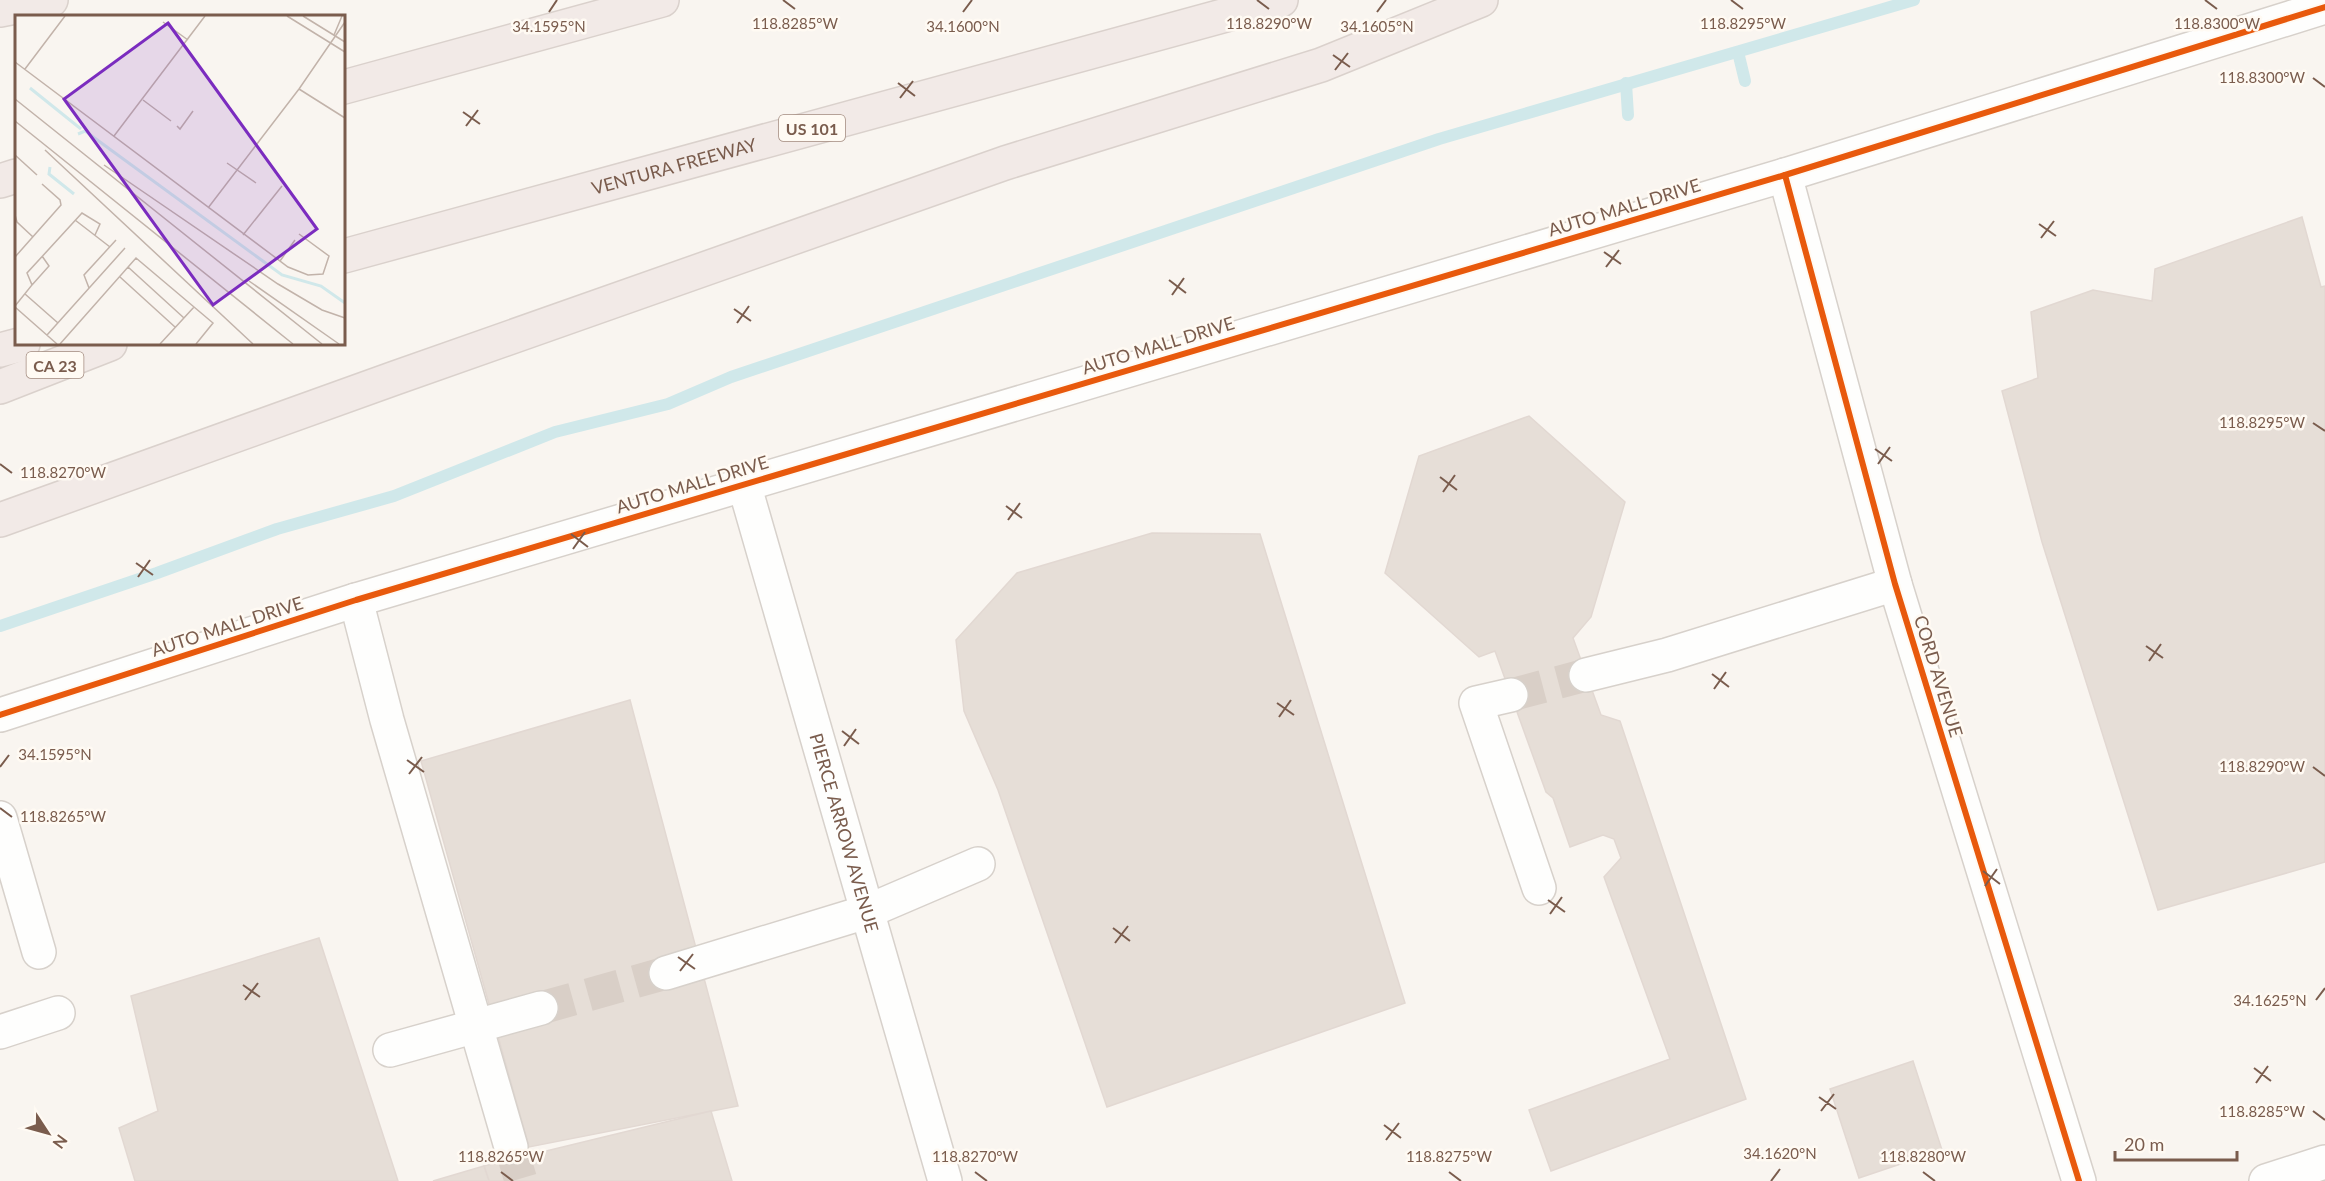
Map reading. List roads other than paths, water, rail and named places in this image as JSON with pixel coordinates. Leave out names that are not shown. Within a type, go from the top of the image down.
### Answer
[{"type":"highway","points":[[0,10],[51,0]]},
{"type":"highway","points":[[345,87],[662,0]]},
{"type":"highway","name":"VENTURA FREEWAY","points":[[345,256],[1281,0]]},
{"type":"highway","points":[[0,520],[1005,163],[1321,65],[1482,0]]},
{"type":"highway","points":[[0,181],[15,176]]},
{"type":"highway","points":[[0,350],[19,345]]},
{"type":"highway","name":"CA 23","points":[[0,387],[107,345]]},
{"type":"street","name":"AUTO MALL DRIVE","points":[[0,715],[356,600],[1785,175],[2325,7]]},
{"type":"street","name":"CORD AVENUE","points":[[1785,175],[1895,584],[2079,1181]]},
{"type":"street","name":"PIERCE ARROW AVENUE","points":[[744,484],[945,1181]]},
{"type":"street","points":[[1586,675],[1667,655],[1895,584]]},
{"type":"street","points":[[356,600],[387,720],[511,1147]]},
{"type":"street","points":[[1511,695],[1476,703],[1539,888]]},
{"type":"street","points":[[0,818],[39,952]]},
{"type":"street","points":[[666,973],[866,912],[978,864]]},
{"type":"street","points":[[390,1050],[541,1008]]},
{"type":"street","points":[[0,1032],[58,1013]]},
{"type":"street","points":[[2266,1181],[2325,1162]]},
{"type":"waterway","points":[[0,626],[157,573],[277,529],[394,496],[555,432],[668,404],[731,377],[1439,139],[1914,0]]},
{"type":"waterway","points":[[1738,52],[1745,81]]},
{"type":"waterway","points":[[1626,83],[1628,115]]},
{"type":"tunnel","points":[[1511,695],[1586,675]]},
{"type":"tunnel","points":[[541,1008],[666,973]]},
{"type":"tunnel","points":[[511,1147],[521,1181]]}]
